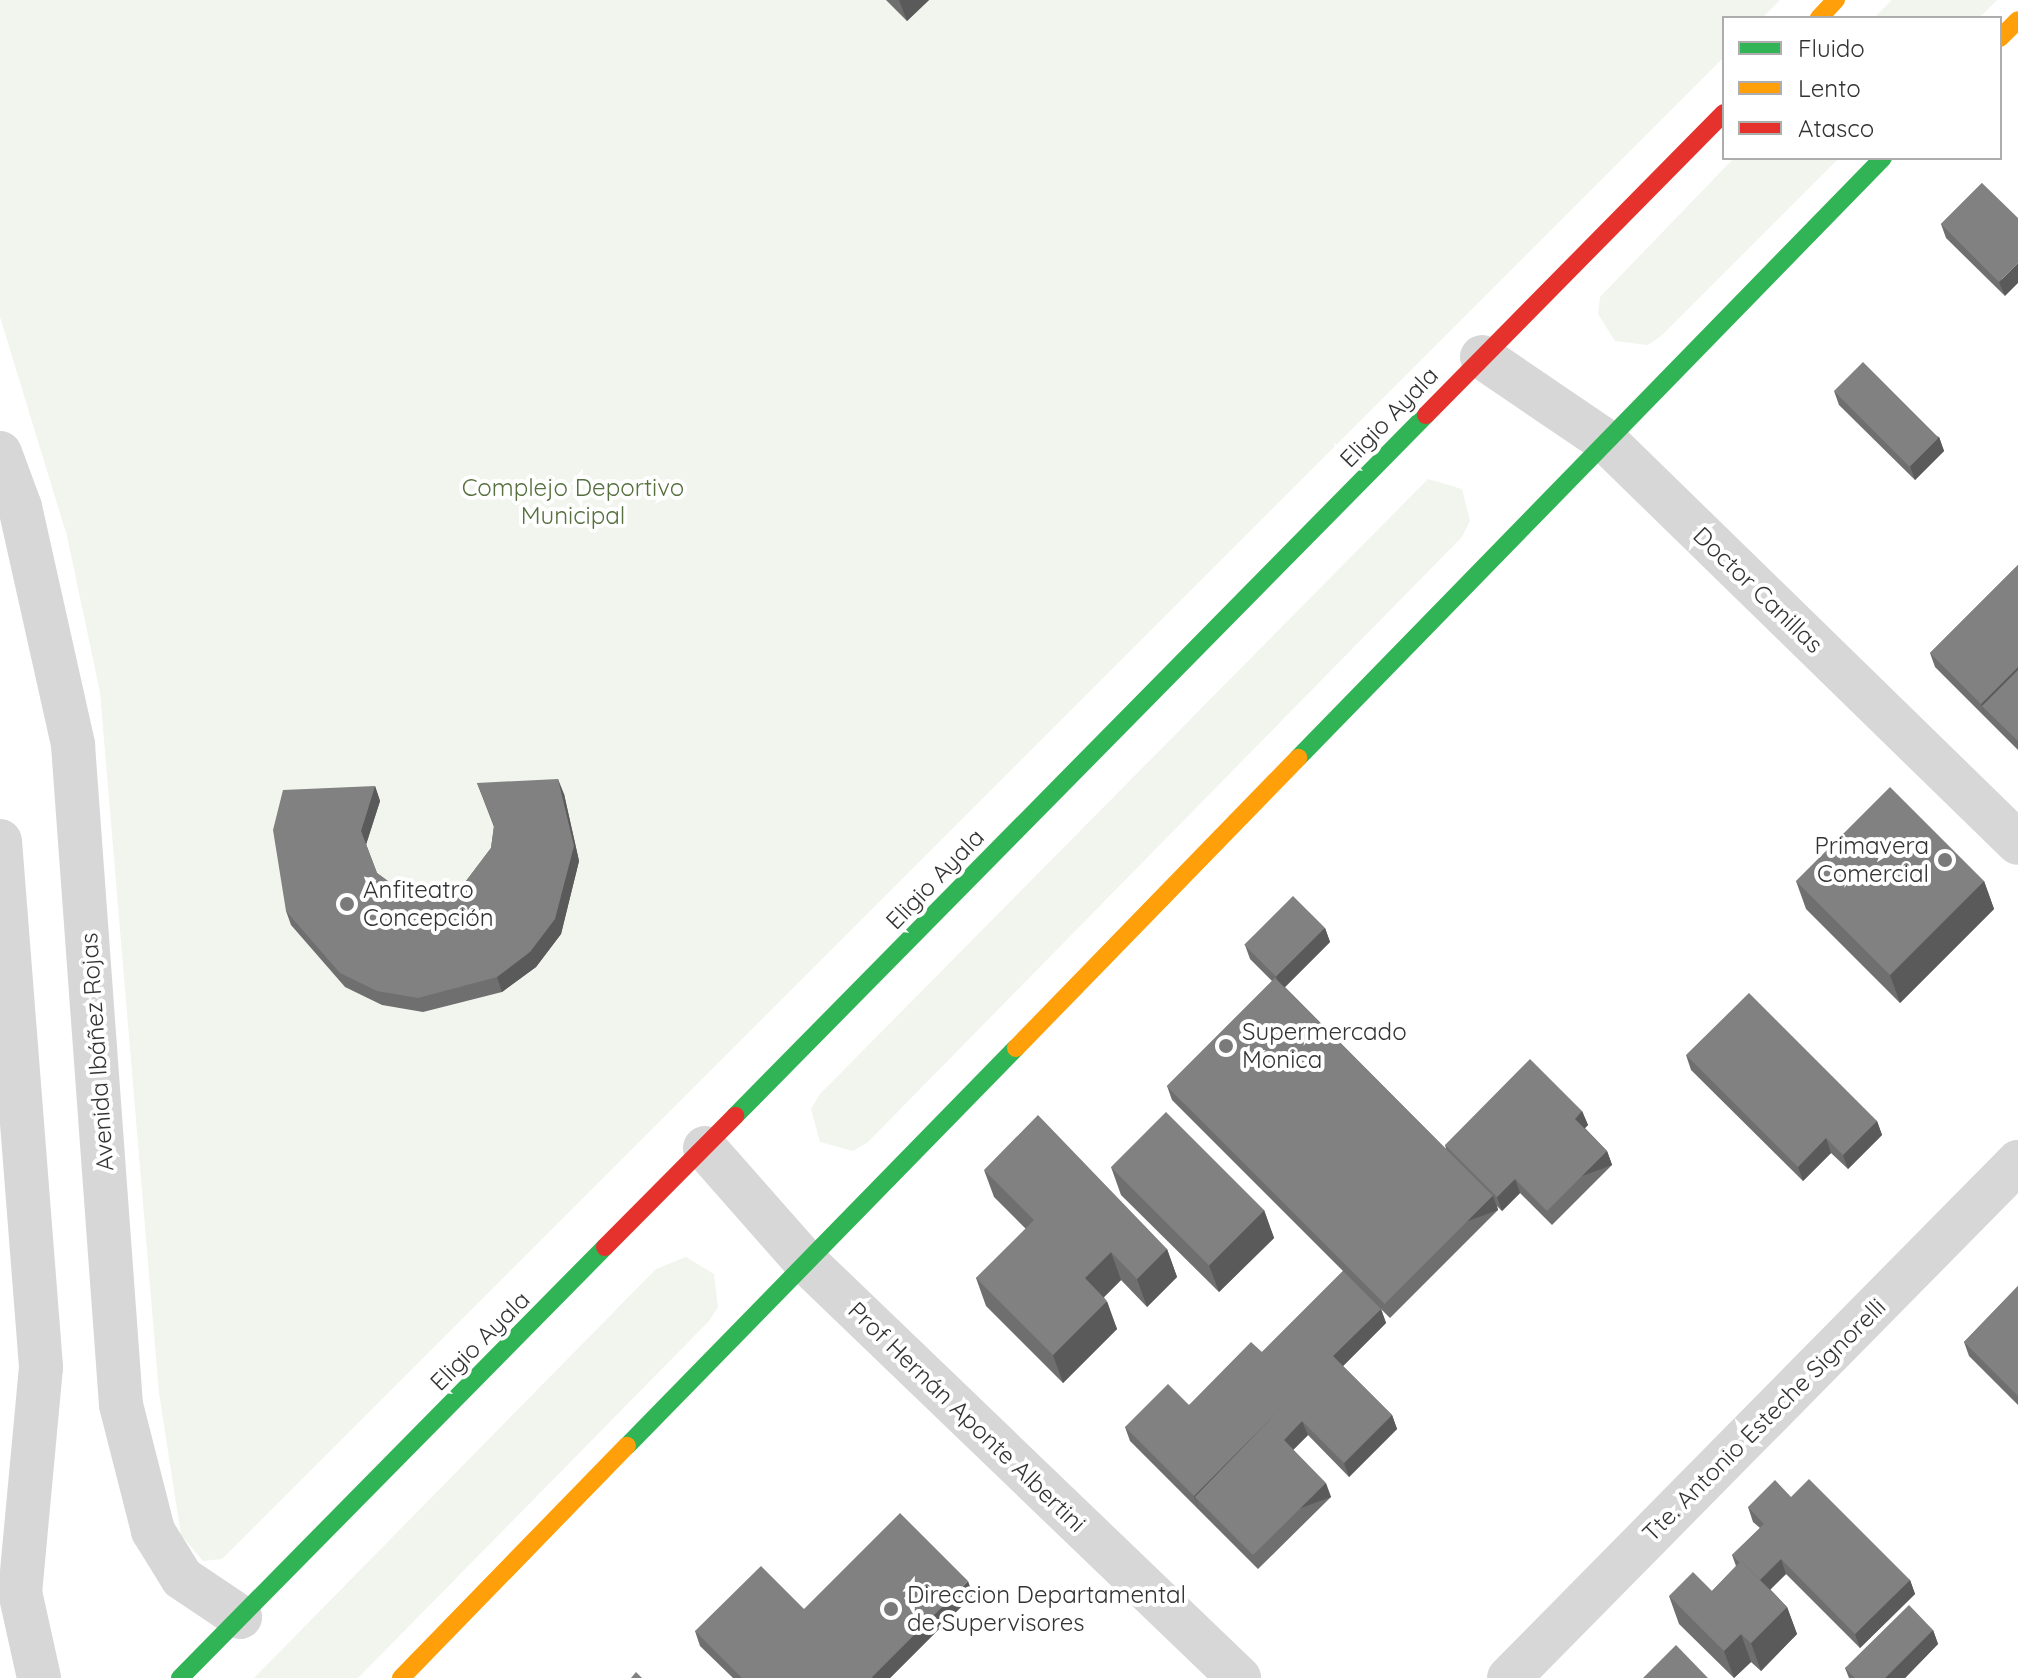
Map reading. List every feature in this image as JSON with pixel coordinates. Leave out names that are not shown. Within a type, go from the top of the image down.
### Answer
[{"type":"street","points":[[1821,16],[1836,0]]},
{"type":"street","points":[[2002,36],[2018,20]]},
{"type":"street","name":"Eligio Ayala","points":[[180,1678],[1722,115]]},
{"type":"street","points":[[401,1678],[803,1259],[1881,160]]},
{"type":"street","name":"Doctor Canillas","points":[[1482,357],[1607,442],[2018,843]]},
{"type":"street","name":"Avenida Ibáñez Rojas","points":[[0,453],[20,507],[73,745],[121,1405],[153,1531],[182,1578],[240,1617]]},
{"type":"street","points":[[0,841],[41,1367],[20,1592],[39,1678]]},
{"type":"street","name":"Prof Hernán Aponte Albertini","points":[[705,1148],[803,1259],[1239,1678]]},
{"type":"street","name":"Tte. Antonio Esteche Signorelli","points":[[1509,1678],[2018,1162]]},
{"type":"green space","name":"Complejo Deportivo Municipal","points":[[0,0],[1780,0],[1764,16],[1722,16],[1722,59],[222,1559],[203,1561],[181,1535],[159,1393],[100,692],[67,536],[0,317]]},
{"type":"green space","points":[[1892,0],[1997,0],[1981,16],[1876,16]]},
{"type":"green space","points":[[1732,160],[1837,160],[1661,336],[1648,345],[1615,341],[1598,314],[1600,297]]},
{"type":"green space","points":[[1428,479],[1462,489],[1470,521],[1462,537],[868,1142],[853,1151],[820,1142],[811,1109],[820,1094]]},
{"type":"green space","points":[[686,1257],[714,1274],[718,1307],[709,1321],[358,1678],[254,1678],[656,1269]]},
{"type":"building","points":[[1982,183],[2018,218],[2018,263],[1999,282],[1941,224]]},
{"type":"building","points":[[1863,362],[1939,438],[1910,467],[1834,391]]},
{"type":"building","points":[[2018,565],[2018,667],[1981,704],[1930,653]]},
{"type":"building","points":[[2018,670],[2018,741],[1982,706]]},
{"type":"building","name":"Anfiteatro Concepción","points":[[558,779],[574,846],[555,919],[530,952],[497,977],[418,998],[377,991],[340,973],[286,911],[273,830],[283,790],[375,786],[361,831],[377,873],[396,887],[441,893],[463,885],[491,848],[494,825],[477,783]]},
{"type":"building","points":[[1890,787],[1984,881],[1890,975],[1796,881]]},
{"type":"building","points":[[1293,896],[1325,928],[1276,977],[1244,945]]},
{"type":"building","points":[[1275,978],[1493,1196],[1385,1304],[1167,1086]]},
{"type":"building","points":[[1749,993],[1877,1121],[1843,1155],[1826,1138],[1798,1167],[1686,1055]]},
{"type":"building","points":[[1530,1059],[1582,1111],[1575,1119],[1607,1151],[1547,1211],[1515,1179],[1497,1197],[1445,1145]]},
{"type":"building","points":[[1166,1112],[1264,1210],[1209,1265],[1111,1167]]},
{"type":"building","points":[[1038,1115],[1167,1249],[1137,1279],[1111,1252],[1085,1278],[1107,1301],[1053,1355],[976,1278],[1034,1220],[984,1170]]},
{"type":"building","points":[[1343,1271],[1381,1309],[1333,1356],[1392,1415],[1344,1463],[1302,1421],[1284,1440],[1326,1483],[1253,1555],[1195,1497],[1285,1404],[1194,1496],[1125,1427],[1168,1384],[1189,1405],[1251,1342],[1262,1352]]},
{"type":"building","points":[[2018,1286],[2018,1396],[1964,1342]]},
{"type":"building","points":[[1809,1479],[1910,1580],[1855,1634],[1781,1559],[1760,1580],[1732,1555],[1764,1524],[1748,1507],[1775,1480],[1791,1497]]},
{"type":"building","name":"Direccion Departamental de Supervisores","points":[[900,1513],[968,1581],[873,1678],[742,1678],[695,1631],[761,1566],[804,1609]]},
{"type":"building","points":[[1741,1561],[1787,1607],[1751,1643],[1741,1634],[1724,1651],[1669,1596],[1693,1572],[1712,1591]]},
{"type":"building","points":[[1909,1605],[1933,1630],[1885,1678],[1855,1678],[1845,1668]]},
{"type":"building","points":[[1676,1645],[1708,1678],[1643,1678]]},
{"type":"traffic: fast","points":[[1298,758],[1881,160]]},
{"type":"traffic: fast","points":[[735,1116],[1426,415]]},
{"type":"traffic: fast","points":[[627,1446],[1016,1048]]},
{"type":"traffic: fast","points":[[180,1678],[605,1247]]},
{"type":"traffic: slow","points":[[1821,16],[1836,0]]},
{"type":"traffic: slow","points":[[2002,36],[2018,20]]},
{"type":"traffic: slow","points":[[1016,1048],[1298,758]]},
{"type":"traffic: slow","points":[[401,1678],[627,1446]]},
{"type":"traffic: jam","points":[[1426,415],[1722,115]]},
{"type":"traffic: jam","points":[[605,1247],[735,1116]]},
{"type":"place","name":"Primavera Comercial","points":[[1945,860]]},
{"type":"place","name":"Anfiteatro Concepción","points":[[347,904]]},
{"type":"place","name":"Supermercado Monica","points":[[1226,1046]]},
{"type":"place","name":"Direccion Departamental de Supervisores","points":[[891,1609]]}]
